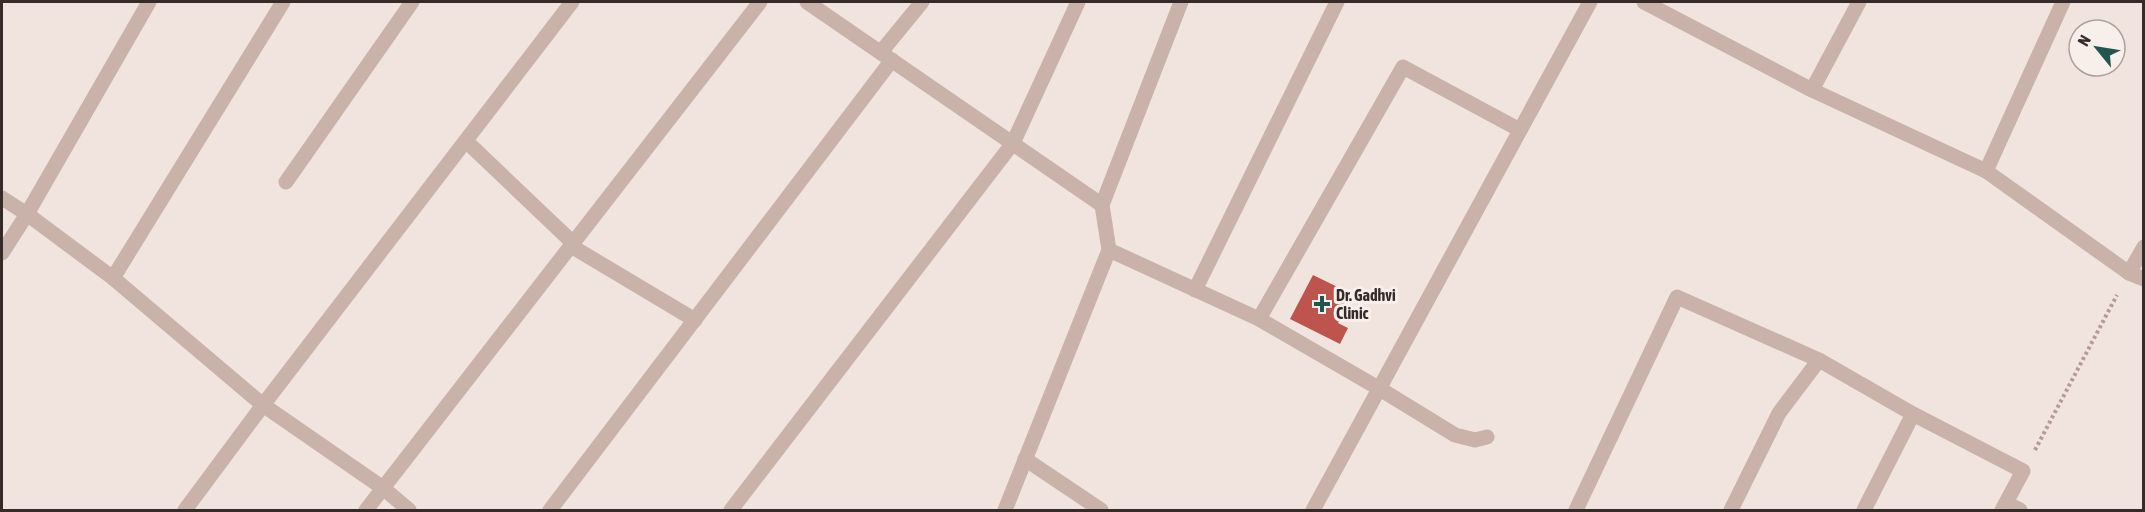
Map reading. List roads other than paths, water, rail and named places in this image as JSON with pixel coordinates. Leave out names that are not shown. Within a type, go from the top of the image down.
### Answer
[{"type":"street","points":[[2,253],[150,2]]},
{"type":"street","points":[[113,278],[283,2]]},
{"type":"street","points":[[286,182],[412,2]]},
{"type":"street","points":[[185,510],[572,2]]},
{"type":"street","points":[[366,510],[760,2]]},
{"type":"street","points":[[807,2],[1102,205]]},
{"type":"street","points":[[550,510],[695,320],[887,56],[922,2]]},
{"type":"street","points":[[731,510],[1013,143],[1078,2]]},
{"type":"street","points":[[1005,510],[1108,250],[1102,205],[1181,2]]},
{"type":"street","points":[[1195,290],[1337,2]]},
{"type":"street","points":[[1313,510],[1590,2]]},
{"type":"street","points":[[1644,2],[1812,90],[1986,171],[2129,273],[2144,279]]},
{"type":"street","points":[[1812,90],[1859,2]]},
{"type":"street","points":[[1986,171],[2064,2]]},
{"type":"street","points":[[1258,319],[1403,67],[1520,130]]},
{"type":"street","points":[[467,142],[571,241],[572,246],[695,320]]},
{"type":"street","points":[[2,198],[113,278],[263,405],[383,488],[409,510]]},
{"type":"street","points":[[2129,273],[2144,247]]},
{"type":"street","points":[[1108,250],[1258,319],[1455,435],[1475,440],[1487,437]]},
{"type":"street","points":[[1576,510],[1677,297],[1819,360],[1913,414],[2023,471],[2009,508]]},
{"type":"street","points":[[1731,510],[1779,413],[1819,360]]},
{"type":"street","points":[[1864,510],[1913,414]]},
{"type":"street","points":[[1024,459],[1101,510]]},
{"type":"place","name":"Dr. Gadhvi Clinic","points":[[1322,304]]}]
